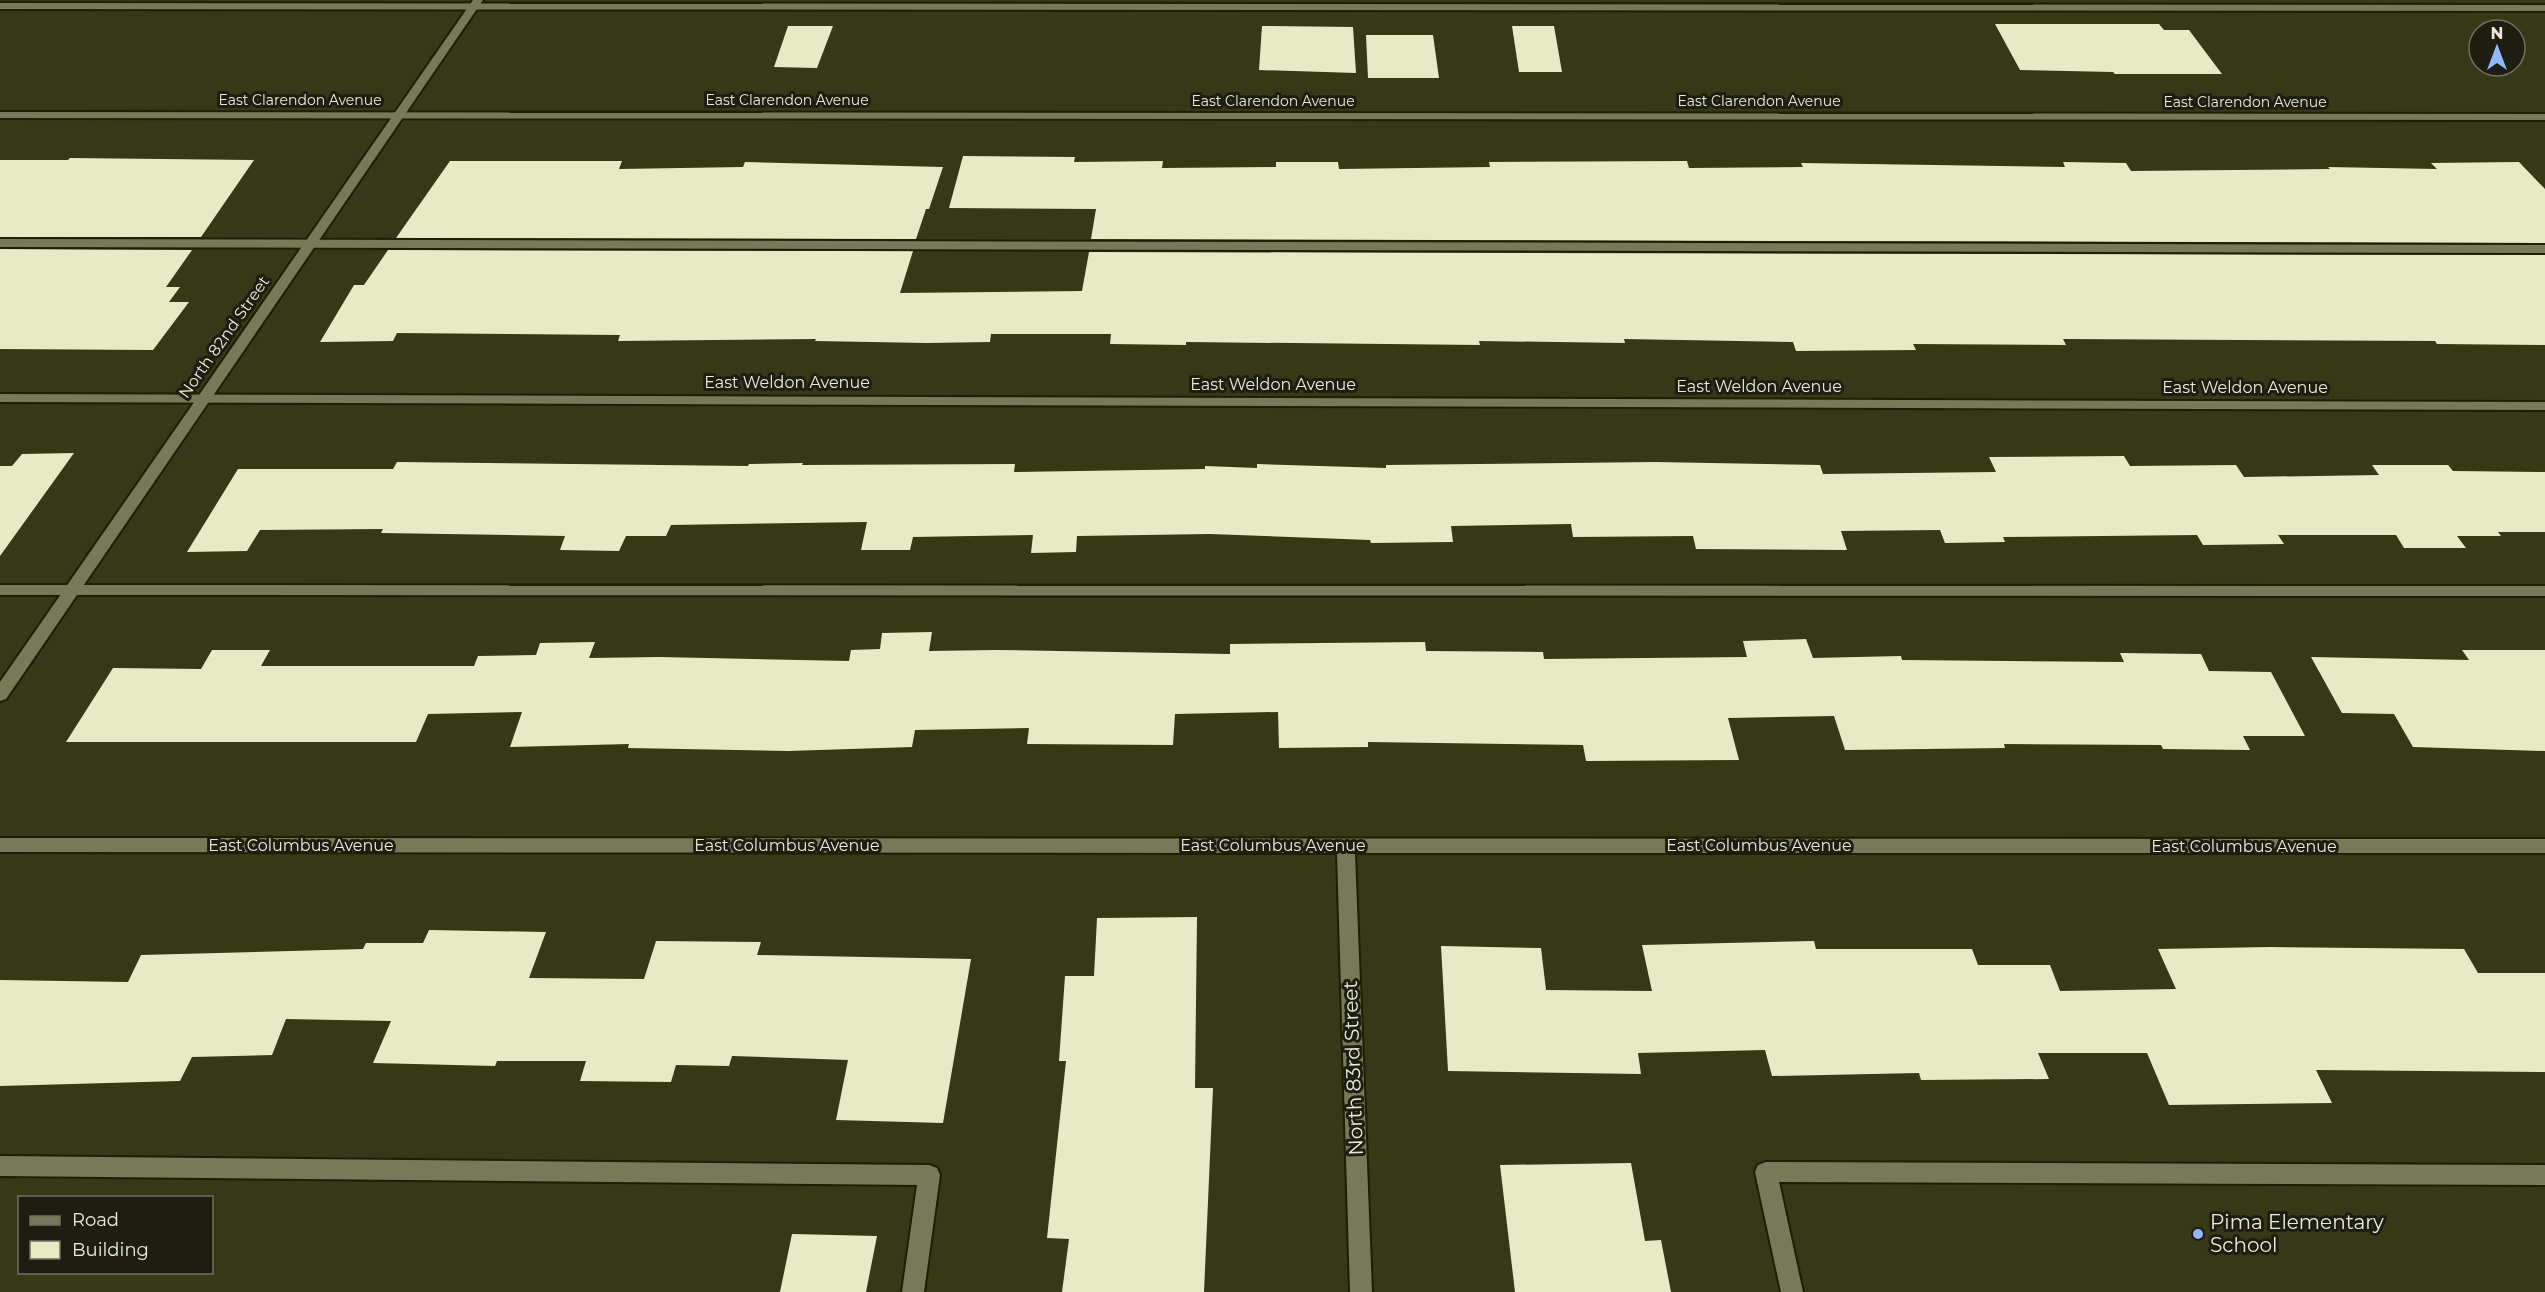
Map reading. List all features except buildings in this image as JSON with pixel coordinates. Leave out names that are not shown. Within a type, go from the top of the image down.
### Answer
[{"type":"street","points":[[0,6],[476,3],[2545,8]]},
{"type":"street","name":"North 82nd Street","points":[[0,695],[476,3]]},
{"type":"street","name":"East Clarendon Avenue","points":[[0,115],[2545,117]]},
{"type":"street","points":[[0,243],[2545,249]]},
{"type":"street","name":"East Weldon Avenue","points":[[0,398],[2545,406]]},
{"type":"street","points":[[0,590],[2545,591]]},
{"type":"street","name":"East Columbus Avenue","points":[[0,844],[2545,846]]},
{"type":"street","name":"North 83rd Street","points":[[1346,844],[1360,1292]]},
{"type":"street","points":[[0,1166],[929,1175],[913,1292]]},
{"type":"street","points":[[1792,1292],[1766,1172],[2545,1175]]},
{"type":"place","name":"Pima Elementary School","points":[[2198,1234]]}]
